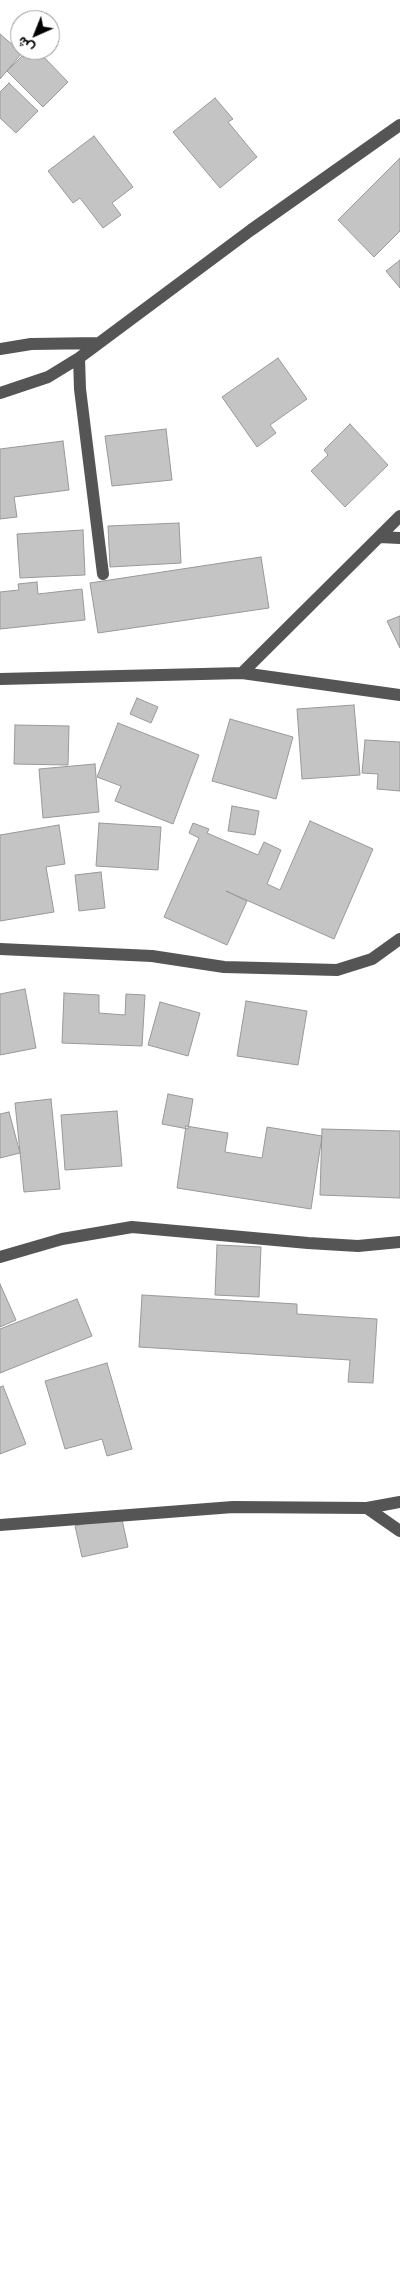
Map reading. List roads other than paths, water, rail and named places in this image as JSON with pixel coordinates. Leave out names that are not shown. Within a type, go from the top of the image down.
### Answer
[{"type":"street","points":[[0,393],[48,377],[79,358],[251,230],[400,125]]},
{"type":"street","points":[[0,349],[31,344],[98,344]]},
{"type":"street","points":[[79,358],[80,390],[103,574]]},
{"type":"street","points":[[242,673],[400,516]]},
{"type":"street","points":[[380,537],[400,538]]},
{"type":"street","points":[[0,679],[242,673],[400,695]]},
{"type":"street","points":[[0,949],[152,956],[224,967],[337,970],[372,959],[400,939]]},
{"type":"street","points":[[0,1257],[62,1239],[132,1227],[358,1246],[400,1242]]},
{"type":"street","points":[[0,1525],[233,1508],[367,1508],[400,1502]]},
{"type":"street","points":[[367,1508],[400,1531]]}]
